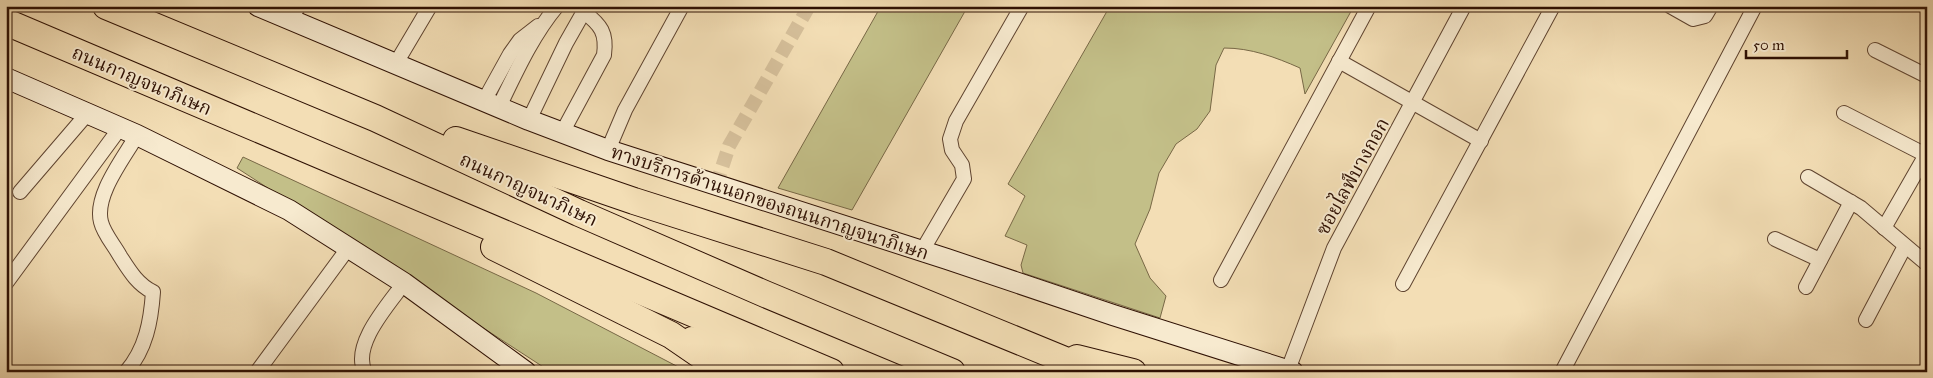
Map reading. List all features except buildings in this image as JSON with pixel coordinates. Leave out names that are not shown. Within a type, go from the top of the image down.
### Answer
[{"type":"highway","name":"ถนนกาญจนาภิเษก","points":[[106,6],[376,118],[579,213],[765,294],[952,372]]},
{"type":"highway","name":"ถนนกาญจนาภิเษก","points":[[6,22],[831,372]]},
{"type":"highway","points":[[376,118],[425,130],[634,201],[826,262],[1094,372]]},
{"type":"highway","points":[[385,184],[490,245],[671,335],[725,372]]},
{"type":"highway","points":[[671,335],[702,342],[774,372]]},
{"type":"highway","points":[[1042,350],[1133,372]]},
{"type":"main road","name":"ทางบริการด้านนอกของถนนกาญจนาภิเษก","points":[[260,7],[295,14],[395,65],[528,120],[608,150],[1290,371]]},
{"type":"main road","points":[[6,78],[128,132],[289,210],[404,283],[526,372]]},
{"type":"street","points":[[395,65],[430,6]]},
{"type":"street","points":[[491,104],[510,54],[520,40],[546,20],[557,6]]},
{"type":"street","points":[[608,150],[624,110],[682,6]]},
{"type":"street","points":[[922,251],[964,179],[962,165],[952,150],[950,139],[956,121],[1022,6]]},
{"type":"street","points":[[1220,280],[1369,6]]},
{"type":"street","name":"ซอยไลฟ์บางกอก","points":[[1290,371],[1334,248],[1464,6]]},
{"type":"street","points":[[1403,284],[1553,6]]},
{"type":"street","points":[[1670,6],[1693,19],[1705,16],[1711,6]]},
{"type":"street","points":[[1562,372],[1755,6]]},
{"type":"street","points":[[528,120],[566,43],[586,9],[598,22],[603,32],[604,55],[562,133]]},
{"type":"street","points":[[1875,50],[1927,76]]},
{"type":"street","points":[[1339,61],[1481,141]]},
{"type":"street","points":[[1844,113],[1926,154],[1884,228]]},
{"type":"street","points":[[20,192],[87,114]]},
{"type":"street","points":[[6,283],[128,132]]},
{"type":"street","points":[[126,372],[138,358],[147,335],[153,292],[134,277],[101,224],[100,203],[128,132]]},
{"type":"street","points":[[1808,177],[1851,202],[1927,264]]},
{"type":"street","points":[[1806,287],[1851,202]]},
{"type":"street","points":[[1775,238],[1820,260]]},
{"type":"street","points":[[1866,320],[1906,246]]},
{"type":"street","points":[[258,372],[350,247]]},
{"type":"street","points":[[365,372],[362,354],[371,330],[404,283]]},
{"type":"shaded area","points":[[881,6],[968,6],[852,210],[778,188]]},
{"type":"shaded area","points":[[1110,6],[1354,6],[1305,94],[1300,68],[1263,54],[1234,48],[1224,48],[1216,65],[1210,111],[1197,129],[1176,144],[1159,173],[1150,209],[1135,244],[1150,278],[1166,296],[1160,318],[1023,273],[1021,265],[1027,245],[1005,236],[1025,196],[1008,184]]},
{"type":"shaded area","points":[[243,157],[536,293],[688,372],[551,372],[237,168]]},
{"type":"tunnel","points":[[716,186],[729,146],[809,6]]}]
